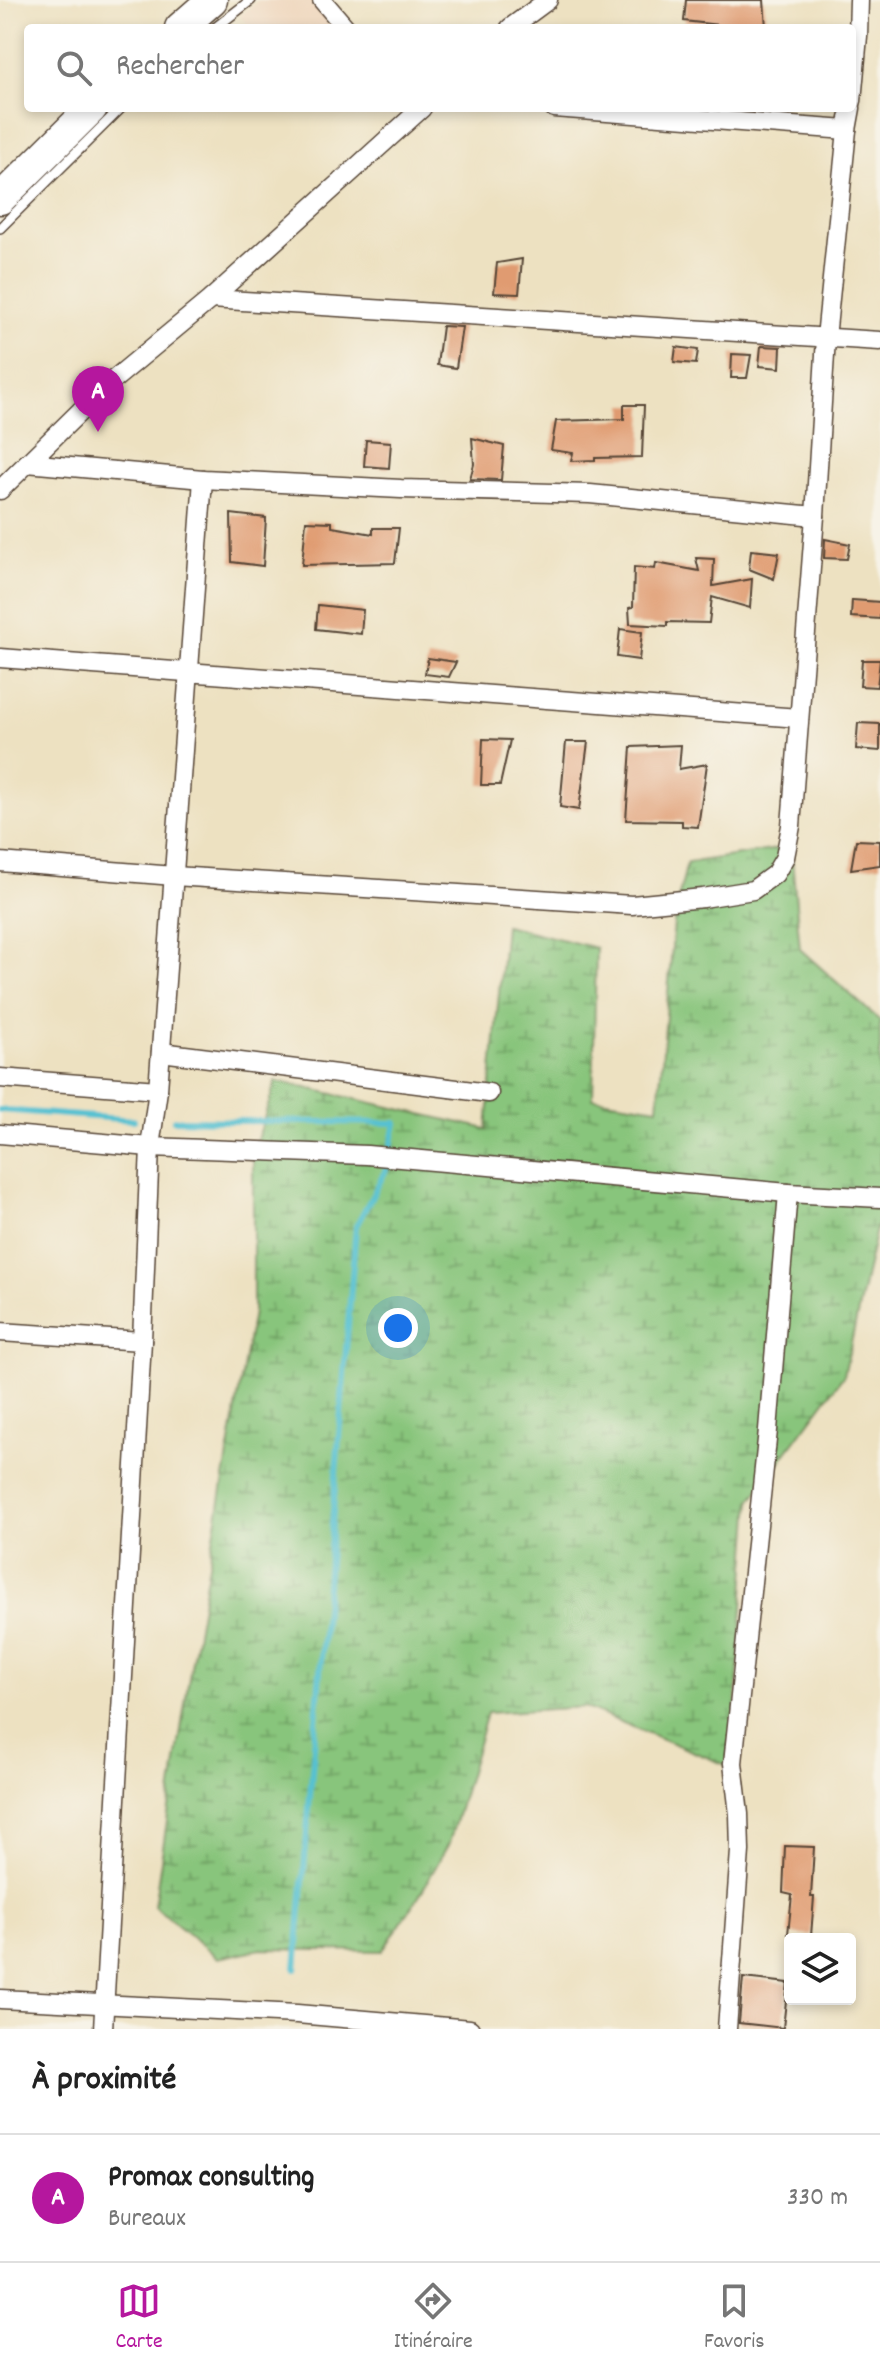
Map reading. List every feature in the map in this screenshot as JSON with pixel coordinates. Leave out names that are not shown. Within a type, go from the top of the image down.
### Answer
[{"type":"highway","points":[[185,24],[212,0]]},
{"type":"highway","points":[[0,199],[88,112]]},
{"type":"street","points":[[322,0],[343,24]]},
{"type":"street","points":[[515,24],[548,0]]},
{"type":"street","points":[[856,58],[859,0]]},
{"type":"street","points":[[0,490],[106,386],[211,299],[415,112]]},
{"type":"street","points":[[601,112],[847,130]]},
{"type":"street","points":[[0,862],[632,905],[753,890],[775,874],[785,857],[791,826],[826,338],[850,112]]},
{"type":"street","points":[[211,299],[880,341]]},
{"type":"street","points":[[27,463],[203,479],[590,494],[815,516]]},
{"type":"street","points":[[103,2029],[150,1147],[158,1090],[203,479]]},
{"type":"street","points":[[0,658],[799,718]]},
{"type":"street","points":[[161,1052],[489,1093]]},
{"type":"street","points":[[0,1078],[158,1090]]},
{"type":"street","points":[[0,1134],[150,1147],[367,1155],[788,1193],[880,1198]]},
{"type":"street","points":[[727,2029],[740,1851],[733,1763],[768,1430],[788,1193]]},
{"type":"street","points":[[0,1332],[142,1341]]},
{"type":"street","points":[[0,1999],[297,2014],[470,2029]]},
{"type":"lane","points":[[220,24],[251,0]]},
{"type":"lane","points":[[0,228],[117,112]]},
{"type":"shaded area","points":[[259,0],[310,0],[330,24],[247,24],[240,16]]},
{"type":"green space","points":[[791,847],[800,949],[880,1021],[880,1211],[844,1375],[751,1500],[731,1767],[584,1707],[487,1713],[449,1843],[418,1898],[382,1951],[261,1949],[218,1958],[154,1906],[188,1684],[253,1312],[253,1153],[276,1081],[487,1129],[505,925],[596,948],[593,1098],[658,1108],[675,912],[687,863]]},
{"type":"building","points":[[686,0],[764,0],[766,24],[684,21]]},
{"type":"building","points":[[522,259],[519,294],[494,293],[497,263]]},
{"type":"building","points":[[442,326],[462,327],[456,368],[437,365]]},
{"type":"building","points":[[761,346],[781,347],[780,368],[759,366]]},
{"type":"building","points":[[676,347],[698,350],[696,364],[674,362]]},
{"type":"building","points":[[732,354],[751,355],[747,378],[731,378]]},
{"type":"building","points":[[624,405],[644,405],[642,457],[571,461],[573,453],[551,450],[556,421],[624,419]]},
{"type":"building","points":[[472,438],[504,446],[501,480],[470,479],[474,464]]},
{"type":"building","points":[[366,440],[391,442],[389,468],[364,466]]},
{"type":"building","points":[[231,514],[266,518],[263,566],[232,562]]},
{"type":"building","points":[[306,521],[332,522],[332,527],[373,534],[373,528],[399,528],[395,563],[302,565]]},
{"type":"building","points":[[825,539],[850,544],[847,559],[824,558]]},
{"type":"building","points":[[751,550],[779,553],[774,579],[749,569]]},
{"type":"building","points":[[696,558],[714,559],[713,586],[752,579],[750,608],[712,597],[709,623],[667,622],[667,626],[630,624],[634,567],[655,569],[656,563],[699,571]]},
{"type":"building","points":[[852,600],[880,602],[880,619],[851,617]]},
{"type":"building","points":[[318,605],[363,610],[361,634],[316,629]]},
{"type":"building","points":[[620,629],[642,632],[639,660],[617,657]]},
{"type":"building","points":[[428,658],[456,662],[449,677],[425,674]]},
{"type":"building","points":[[862,660],[880,660],[877,687],[860,686]]},
{"type":"building","points":[[858,723],[880,724],[880,751],[856,749]]},
{"type":"building","points":[[483,739],[510,740],[500,785],[481,785]]},
{"type":"building","points":[[566,742],[588,742],[579,810],[560,807]]},
{"type":"building","points":[[681,745],[679,769],[707,764],[698,827],[682,826],[682,821],[626,820],[631,747]]},
{"type":"building","points":[[856,840],[880,841],[880,865],[851,869]]},
{"type":"building","points":[[785,1846],[814,1847],[811,1933],[788,1933],[792,1895],[783,1893]]},
{"type":"building","points":[[743,1978],[784,1983],[783,2028],[739,2023]]},
{"type":"waterway","points":[[0,1110],[134,1120]]},
{"type":"waterway","points":[[174,1120],[396,1123],[386,1170],[356,1226],[296,1969]]},
{"type":"place","name":"Promax consulting","points":[[98,432]]}]
